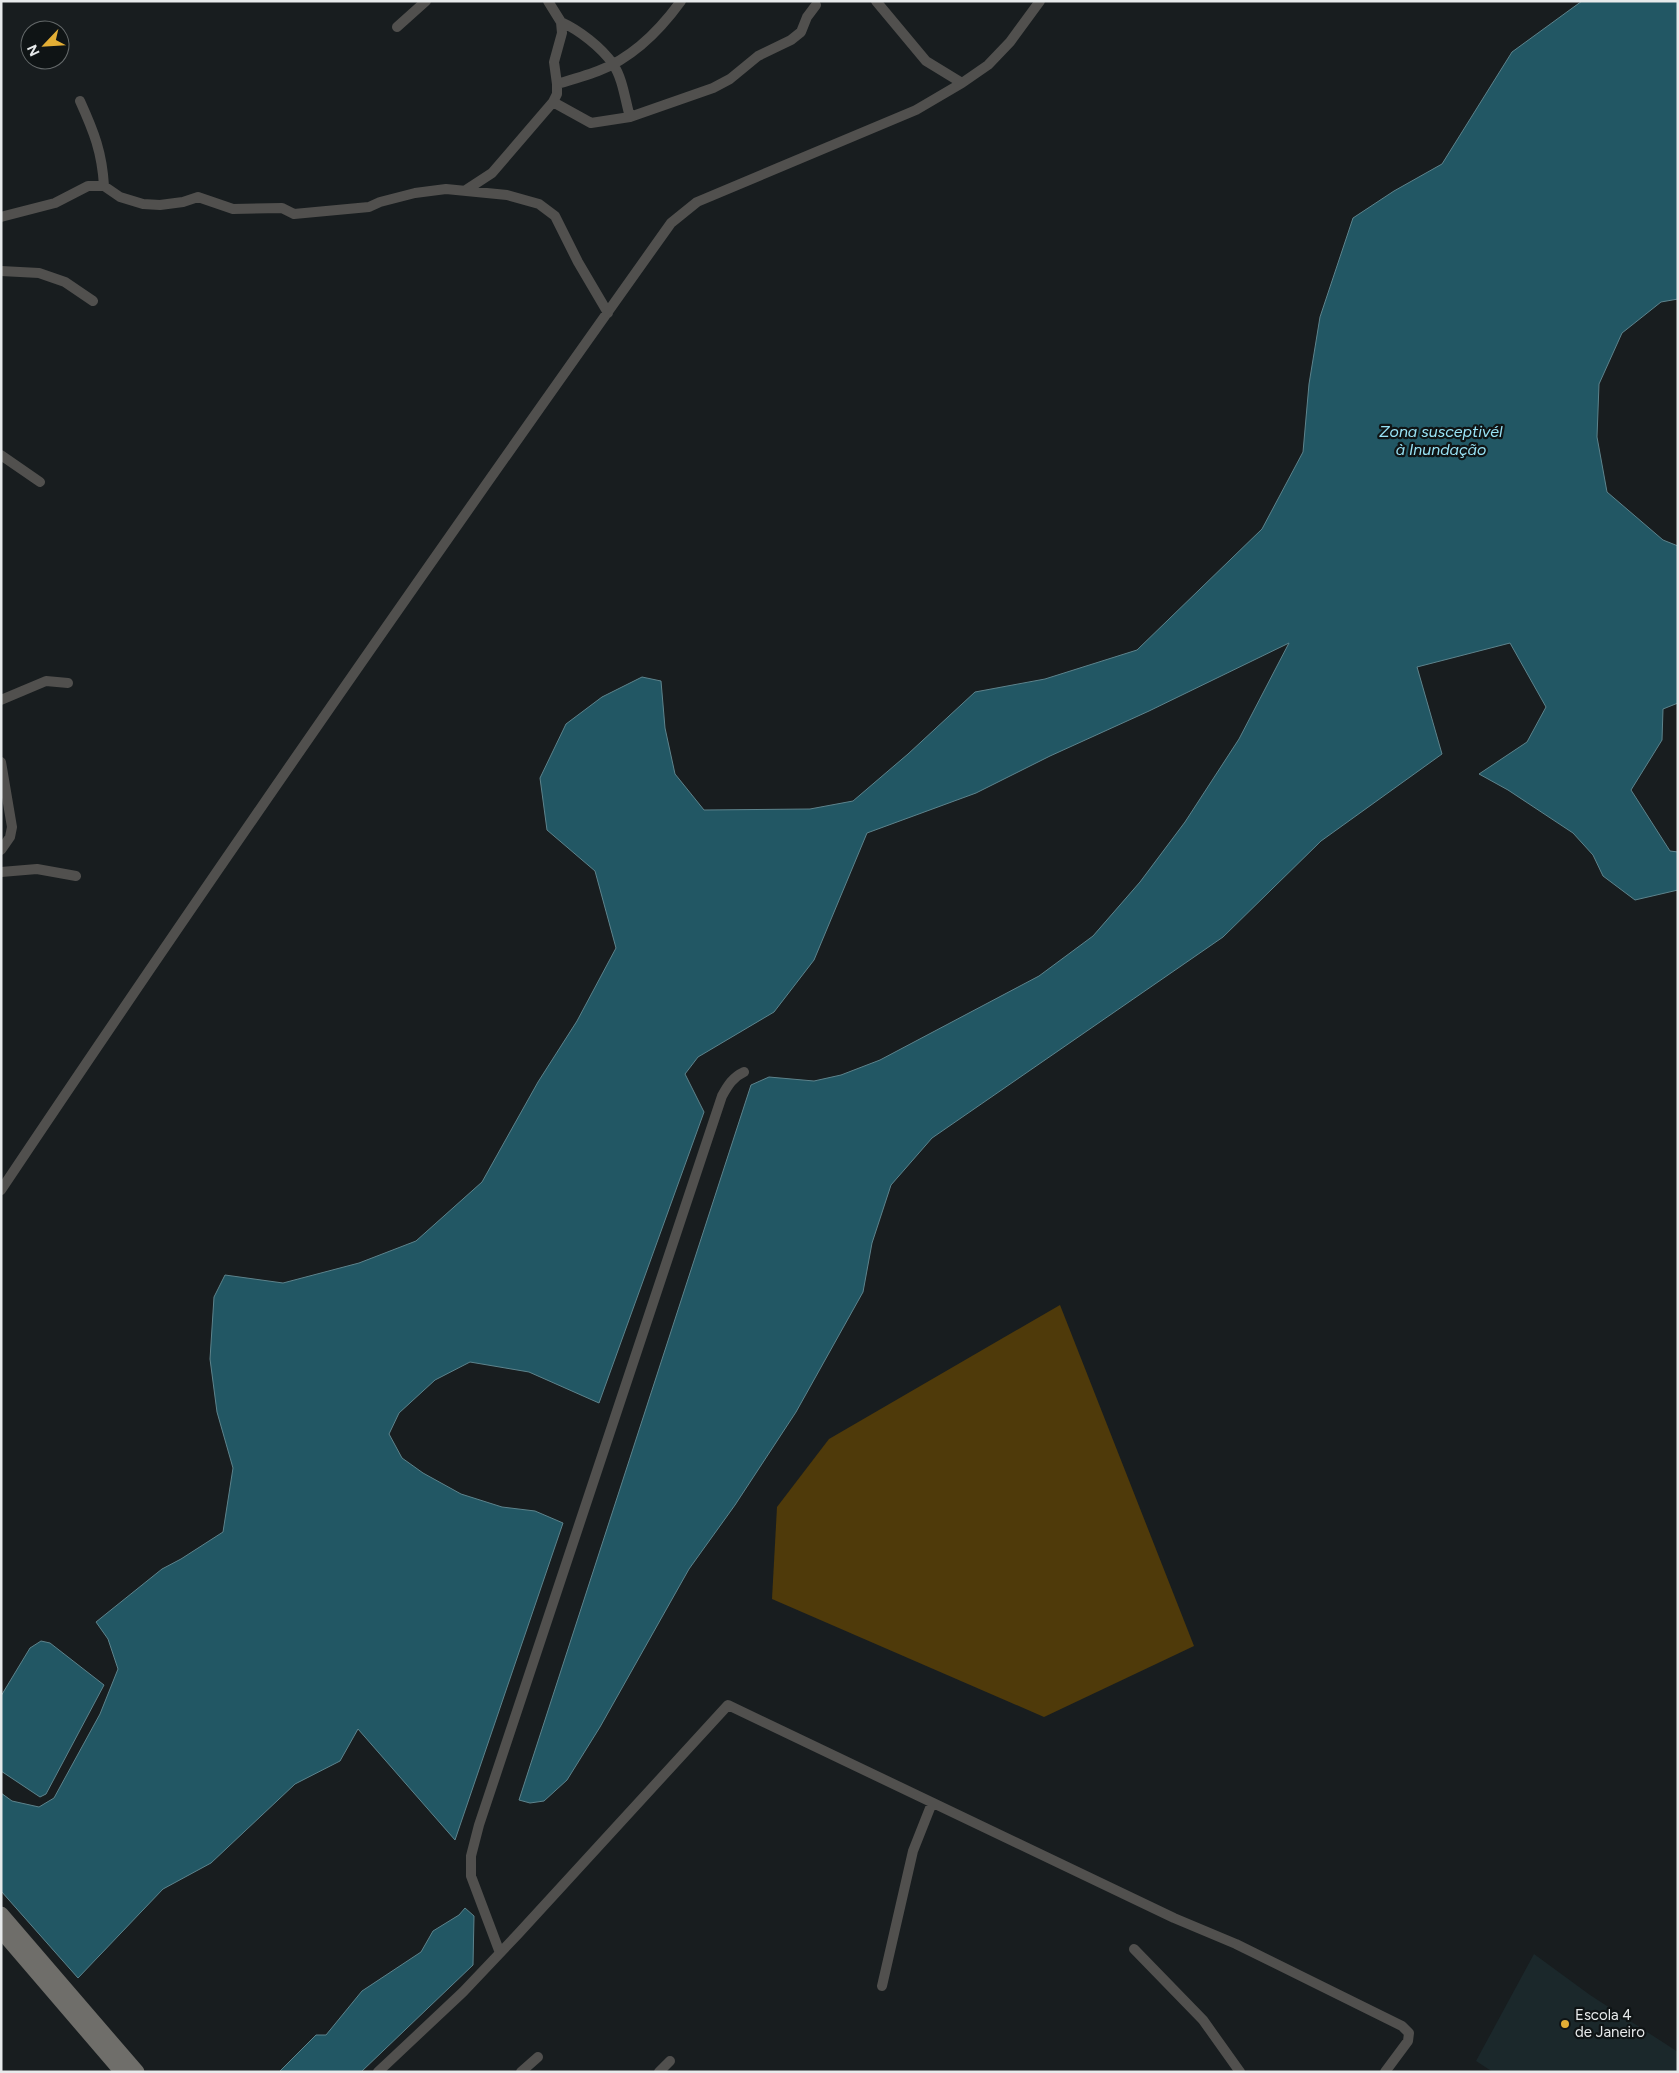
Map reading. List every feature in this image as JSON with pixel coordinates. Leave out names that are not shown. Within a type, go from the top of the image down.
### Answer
[{"type":"main road","points":[[1,1914],[137,2072]]},
{"type":"main road","points":[[1,1931],[122,2072]]},
{"type":"street","points":[[397,27],[426,1]]},
{"type":"street","points":[[466,190],[492,173],[553,102],[557,94],[554,62],[562,33],[561,22],[548,1]]},
{"type":"street","points":[[557,84],[600,70],[630,54],[658,29],[681,1]]},
{"type":"street","points":[[876,1],[926,61],[962,83]]},
{"type":"street","points":[[1,1190],[88,1060],[404,601],[671,223],[697,202],[916,110],[962,83],[994,59],[1010,42],[1040,1]]},
{"type":"street","points":[[553,102],[591,123],[630,117],[713,88],[730,79],[758,56],[791,40],[801,32],[807,16],[816,5]]},
{"type":"street","points":[[561,22],[576,28],[612,64],[620,80],[630,117]]},
{"type":"street","points":[[80,101],[96,137],[103,166],[104,186]]},
{"type":"street","points":[[1,217],[55,203],[88,186],[104,186],[120,197],[143,204],[175,203],[198,197],[234,209],[282,208],[294,214],[368,207],[415,193],[446,190],[466,190],[507,195],[539,204],[555,216],[578,262],[608,312]]},
{"type":"street","points":[[1,272],[39,273],[65,282],[93,301]]},
{"type":"street","points":[[1,455],[40,482]]},
{"type":"street","points":[[1,700],[46,682],[68,683]]},
{"type":"street","points":[[1,762],[12,827],[10,836],[1,850]]},
{"type":"street","points":[[1,872],[37,870],[76,876]]},
{"type":"street","points":[[500,1953],[471,1876],[471,1856],[479,1825],[722,1096],[730,1082],[744,1072]]},
{"type":"street","points":[[378,2072],[500,1953],[728,1705],[1174,1918],[1236,1944],[1402,2026],[1409,2033],[1408,2041],[1385,2072]]},
{"type":"street","points":[[882,1986],[913,1851],[932,1803]]},
{"type":"street","points":[[1134,1949],[1203,2020],[1240,2072]]},
{"type":"street","points":[[521,2072],[538,2057]]},
{"type":"street","points":[[659,2072],[670,2061]]},
{"type":"shaded area","points":[[1060,1305],[1194,1646],[1044,1717],[772,1599],[777,1507],[829,1439]]},
{"type":"shaded area","name":"Escola 4 de Janeiro","points":[[1534,1954],[1590,1995],[1678,2052],[1678,2072],[1493,2072],[1476,2061]]},
{"type":"water","name":"Zona susceptivél à Inundação","points":[[1582,1],[1678,1],[1678,299],[1661,302],[1622,333],[1599,384],[1597,437],[1607,492],[1663,540],[1678,546],[1678,703],[1663,709],[1662,740],[1631,790],[1670,851],[1678,852],[1678,890],[1635,900],[1603,876],[1593,855],[1573,833],[1508,790],[1479,774],[1527,742],[1546,707],[1510,643],[1417,667],[1442,754],[1321,841],[1223,937],[932,1138],[891,1185],[872,1243],[863,1292],[796,1412],[735,1505],[689,1569],[600,1727],[567,1780],[544,1801],[530,1803],[519,1800],[751,1085],[769,1077],[814,1081],[841,1075],[880,1060],[1039,976],[1093,936],[1140,882],[1185,822],[1239,739],[1289,643],[976,793],[867,833],[814,960],[774,1012],[698,1057],[685,1074],[704,1112],[599,1403],[529,1372],[470,1362],[435,1380],[399,1413],[389,1434],[402,1458],[423,1473],[461,1494],[502,1507],[535,1511],[563,1523],[455,1840],[358,1729],[340,1761],[295,1784],[211,1863],[163,1889],[78,1978],[1,1891],[1,1793],[12,1801],[39,1807],[54,1798],[100,1714],[118,1669],[108,1639],[96,1622],[162,1569],[223,1532],[233,1468],[217,1412],[210,1359],[214,1297],[225,1275],[283,1283],[359,1263],[416,1241],[482,1182],[538,1082],[577,1021],[616,948],[595,871],[547,830],[540,778],[566,724],[602,697],[642,677],[661,681],[665,728],[675,774],[704,810],[810,809],[853,801],[908,754],[975,692],[1045,679],[1137,650],[1262,529],[1303,452],[1309,384],[1320,317],[1353,218],[1394,191],[1442,164],[1512,52]]},
{"type":"water","points":[[41,1641],[50,1643],[104,1685],[46,1794],[40,1797],[1,1771],[1,1696],[30,1648]]},
{"type":"water","points":[[465,1908],[474,1916],[473,1965],[361,2072],[279,2072],[316,2035],[326,2035],[362,1991],[421,1952],[433,1931],[459,1915]]},
{"type":"place","name":"Escola 4 de Janeiro","points":[[1565,2024]]}]
